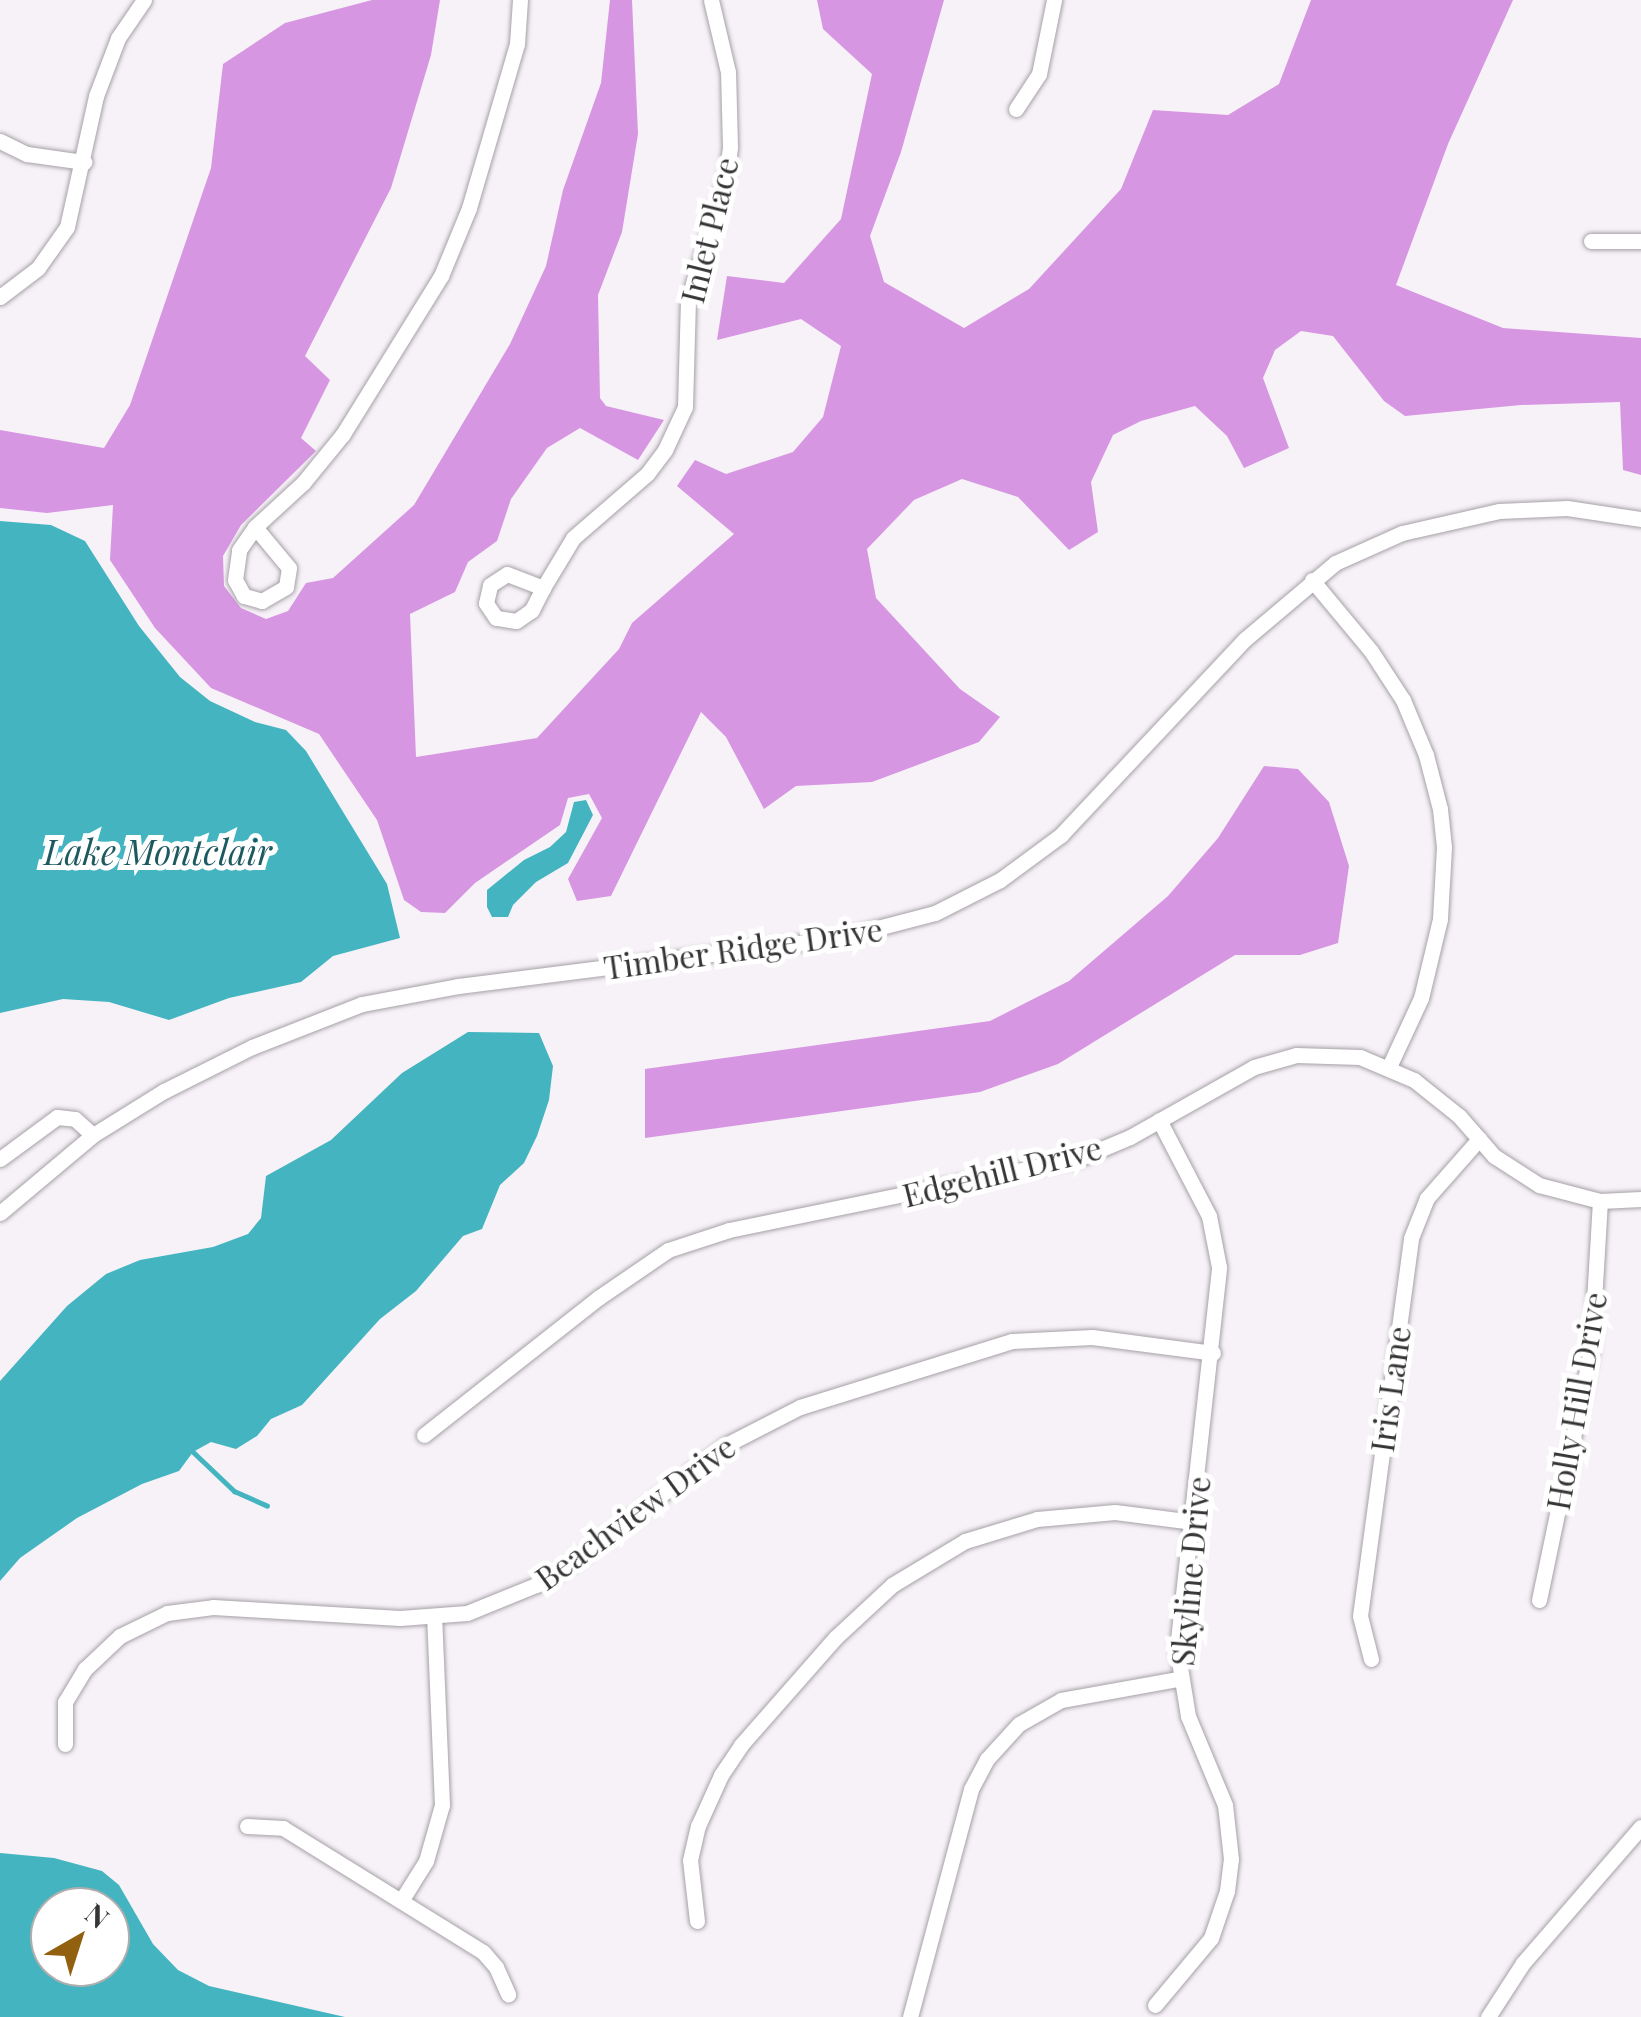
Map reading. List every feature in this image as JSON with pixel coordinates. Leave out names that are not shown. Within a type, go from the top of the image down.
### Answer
[{"type":"street","points":[[0,297],[38,268],[67,227],[107,63],[144,0]]},
{"type":"street","points":[[255,528],[289,568],[286,587],[262,602],[244,596],[235,580],[239,550],[255,528],[303,483],[343,434],[441,276],[469,208],[517,44],[520,0]]},
{"type":"street","name":"Inlet Place","points":[[543,588],[573,538],[653,465],[685,407],[688,301],[726,176],[730,147],[728,72],[711,0]]},
{"type":"street","points":[[1016,109],[1039,74],[1054,0]]},
{"type":"street","points":[[0,142],[27,154],[84,162]]},
{"type":"street","points":[[1590,241],[1641,241]]},
{"type":"street","name":"Timber Ridge Drive","points":[[0,1213],[93,1135],[164,1091],[252,1047],[362,1004],[458,986],[869,933],[963,901],[1000,880],[1060,835],[1244,640],[1312,580],[1368,546],[1457,518],[1541,507],[1641,520]]},
{"type":"street","points":[[1312,580],[1371,651],[1403,700],[1426,755],[1440,809],[1444,847],[1440,919],[1421,998],[1389,1067]]},
{"type":"street","name":"Edgehill Drive","points":[[424,1435],[598,1298],[668,1250],[729,1230],[1080,1158],[1254,1067],[1296,1054],[1340,1054],[1389,1067],[1438,1097],[1514,1171],[1540,1186],[1600,1201],[1641,1199]]},
{"type":"street","points":[[0,1159],[57,1117],[75,1118],[93,1135]]},
{"type":"street","name":"Skyline Drive","points":[[1155,2005],[1211,1938],[1228,1890],[1231,1859],[1225,1805],[1188,1716],[1178,1679],[1179,1626],[1220,1287],[1216,1241],[1202,1197],[1159,1120]]},
{"type":"street","name":"Iris Lane","points":[[1371,1659],[1362,1635],[1362,1602],[1411,1238],[1440,1178],[1478,1139]]},
{"type":"street","name":"Holly Hill Drive","points":[[1540,1600],[1591,1352],[1600,1201]]},
{"type":"street","name":"Beachview Drive","points":[[65,1744],[65,1702],[85,1669],[120,1636],[168,1613],[214,1607],[434,1617],[467,1613],[536,1585],[568,1566],[726,1445],[800,1407],[956,1355],[1012,1341],[1092,1337],[1213,1352]]},
{"type":"street","points":[[697,1921],[690,1860],[698,1826],[721,1775],[741,1745],[834,1638],[892,1585],[965,1541],[1037,1520],[1115,1512],[1193,1522]]},
{"type":"street","points":[[401,1901],[426,1861],[442,1805],[434,1617]]},
{"type":"street","points":[[910,2017],[971,1789],[994,1750],[1019,1724],[1061,1700],[1178,1679]]},
{"type":"street","points":[[246,1826],[283,1828],[483,1952],[496,1967],[508,1994]]},
{"type":"street","points":[[1488,2017],[1523,1963],[1641,1828]]},
{"type":"shaded area","points":[[372,0],[440,0],[431,55],[391,188],[305,356],[330,380],[301,438],[316,451],[241,525],[223,556],[224,586],[241,608],[266,619],[288,611],[306,583],[333,578],[414,505],[510,344],[546,266],[563,190],[601,83],[610,0],[632,0],[638,134],[622,232],[598,295],[600,398],[606,406],[664,420],[638,460],[580,428],[547,448],[511,499],[497,541],[468,562],[455,592],[410,614],[416,757],[537,738],[619,649],[632,623],[734,534],[677,486],[695,460],[726,474],[793,452],[823,417],[841,346],[801,319],[717,340],[727,276],[784,283],[841,219],[872,74],[823,29],[817,0],[944,0],[901,152],[870,236],[884,282],[964,328],[1029,289],[1121,189],[1153,110],[1228,115],[1279,84],[1311,0],[1513,0],[1448,144],[1396,285],[1503,328],[1641,338],[1641,475],[1623,470],[1620,402],[1521,405],[1405,416],[1384,401],[1333,336],[1301,331],[1275,350],[1263,378],[1289,448],[1244,468],[1227,436],[1195,406],[1141,421],[1113,435],[1091,482],[1098,532],[1069,550],[1018,497],[962,479],[914,500],[867,549],[876,598],[960,689],[1000,717],[979,742],[872,782],[796,786],[764,809],[726,737],[701,712],[611,896],[577,901],[568,879],[602,818],[589,794],[568,798],[560,825],[475,883],[445,913],[421,912],[404,900],[377,820],[319,734],[211,688],[155,628],[110,560],[113,505],[47,513],[0,508],[0,430],[104,448],[130,405],[211,168],[223,64],[285,23]]},
{"type":"shaded area","points":[[1264,766],[1298,769],[1329,802],[1349,866],[1338,943],[1300,955],[1235,955],[1058,1064],[980,1092],[645,1138],[645,1069],[990,1021],[1069,981],[1168,896],[1218,838]]},
{"type":"water","name":"Lake Montclair","points":[[0,521],[51,525],[85,541],[139,626],[180,677],[210,701],[255,722],[286,730],[306,751],[387,884],[400,938],[333,956],[301,982],[229,998],[169,1020],[109,1002],[63,999],[0,1013]]},
{"type":"water","points":[[586,800],[593,815],[568,863],[536,882],[513,905],[508,917],[492,917],[487,907],[487,890],[524,860],[550,847],[566,832],[574,802]]},
{"type":"water","points":[[468,1032],[539,1033],[553,1066],[549,1100],[537,1136],[524,1163],[500,1185],[482,1229],[463,1236],[416,1291],[380,1319],[302,1405],[271,1419],[257,1436],[236,1449],[211,1442],[193,1452],[179,1471],[142,1484],[77,1518],[20,1558],[0,1581],[0,1381],[67,1306],[106,1274],[140,1260],[213,1247],[248,1234],[261,1218],[266,1176],[331,1140],[402,1073]]},
{"type":"water","points":[[0,1853],[54,1858],[102,1871],[120,1887],[30,1887],[30,1987],[130,1987],[130,1904],[153,1944],[178,1970],[209,1986],[345,2017],[0,2017]]},
{"type":"waterway","points":[[193,1452],[234,1491],[267,1506]]}]
